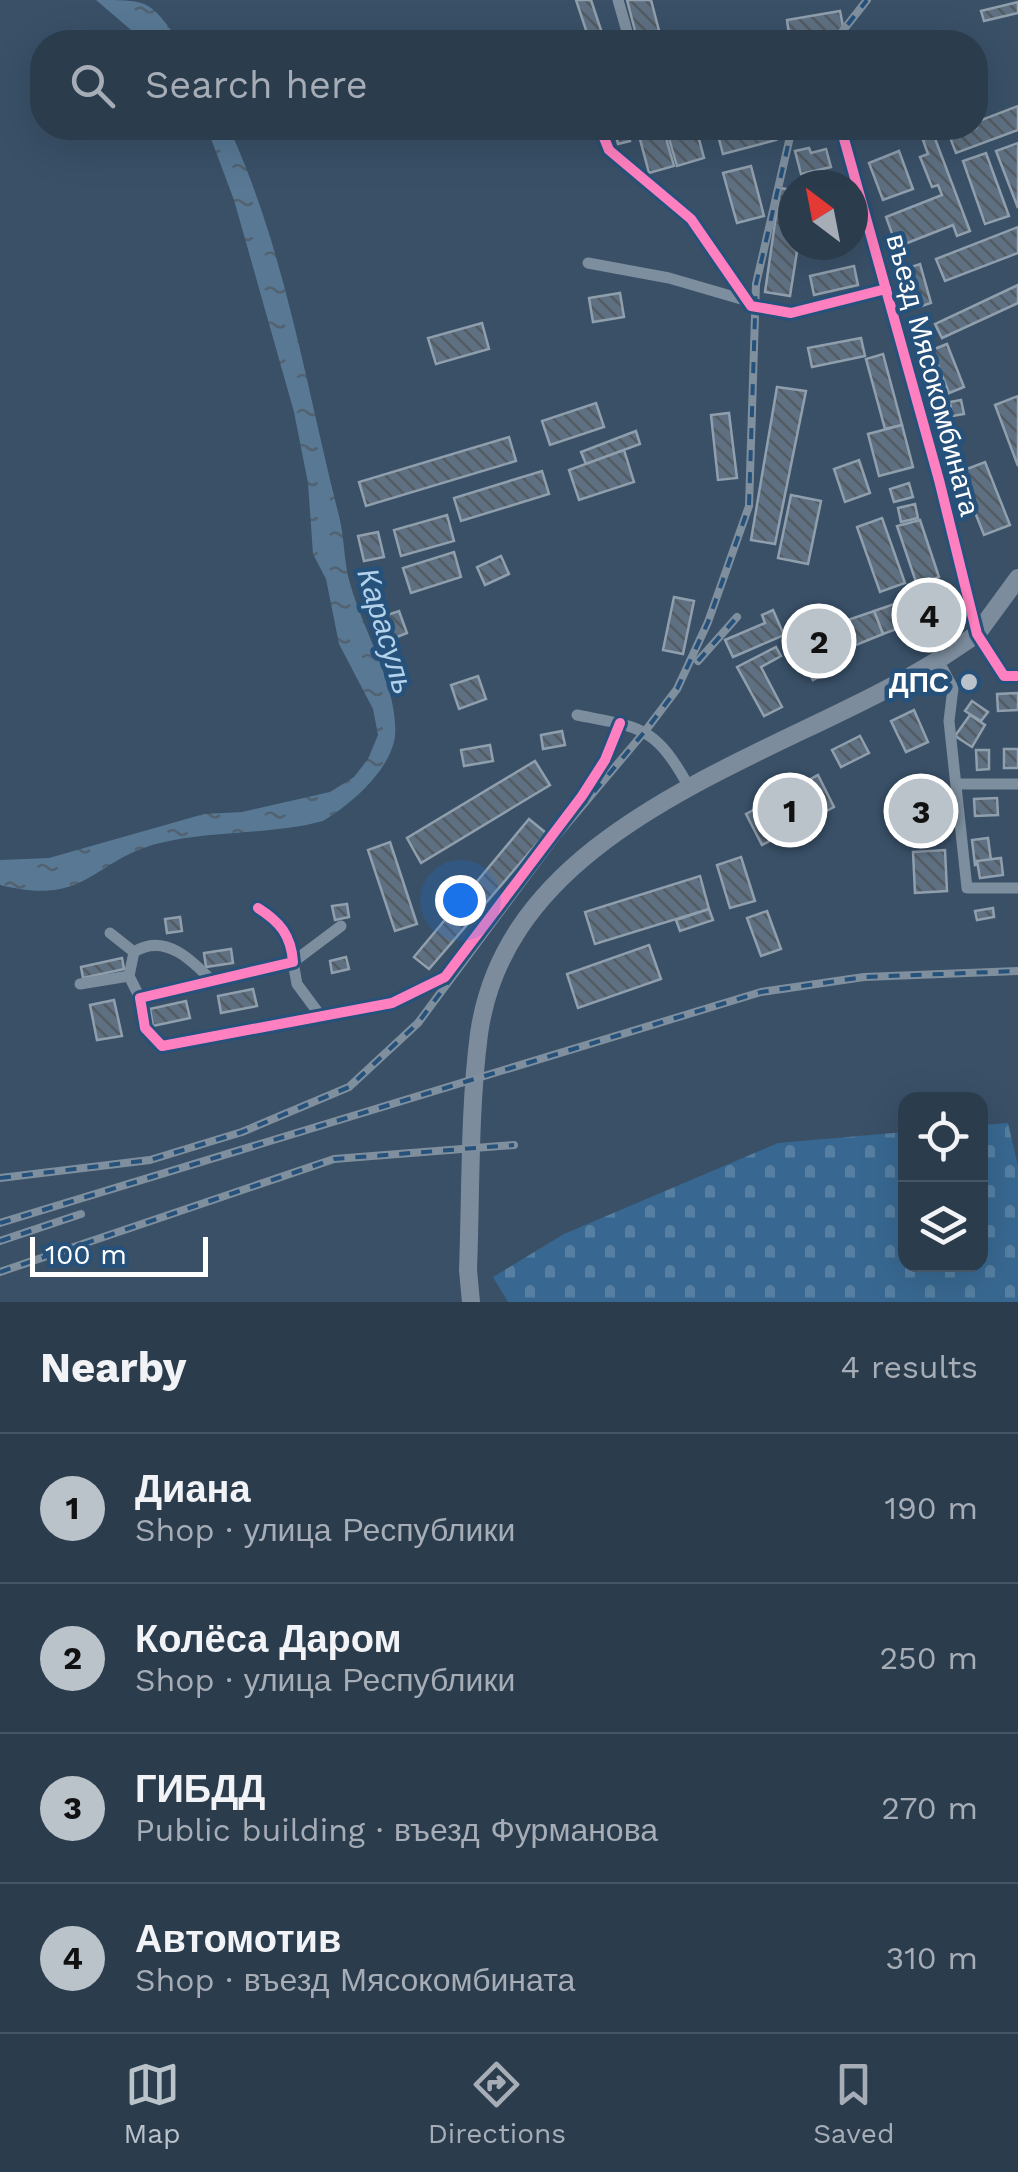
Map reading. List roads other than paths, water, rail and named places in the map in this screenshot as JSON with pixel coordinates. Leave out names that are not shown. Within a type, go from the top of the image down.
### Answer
[{"type":"main road","points":[[471,1302],[471,1178],[479,1033],[504,958],[550,892],[600,843],[689,787],[938,660],[976,634],[1018,578]]},
{"type":"street","points":[[618,0],[627,30]]},
{"type":"street","points":[[605,140],[609,150],[691,219],[748,301]]},
{"type":"street","name":"въезд Мясокомбината","points":[[845,140],[940,480],[976,634]]},
{"type":"street","points":[[588,262],[669,278],[769,311],[792,313],[886,289]]},
{"type":"street","points":[[976,634],[1004,676],[1018,676]]},
{"type":"street","points":[[938,660],[953,688],[950,721],[967,888],[1018,888]]},
{"type":"street","points":[[577,715],[646,730],[671,755],[689,787]]},
{"type":"street","points":[[214,983],[183,954],[165,946],[146,944],[134,952],[129,976],[140,998],[146,1028],[162,1046],[392,1003],[446,978],[582,796],[605,760],[620,724]]},
{"type":"street","points":[[958,784],[1018,784]]},
{"type":"street","points":[[258,908],[276,919],[291,940],[297,984],[320,1015]]},
{"type":"street","points":[[140,998],[293,962],[341,926]]},
{"type":"street","points":[[110,932],[134,952]]},
{"type":"street","points":[[80,984],[129,976]]},
{"type":"water","points":[[96,0],[147,5],[170,30],[131,30]]},
{"type":"water","points":[[212,140],[234,140],[280,270],[339,516],[348,576],[391,697],[395,717],[392,749],[368,785],[323,821],[160,843],[118,860],[88,879],[53,890],[0,885],[0,860],[49,858],[204,814],[242,812],[330,792],[354,777],[368,759],[378,735],[373,709],[339,644],[326,579],[313,554],[308,483],[294,412],[234,200]]},
{"type":"railway","points":[[843,30],[867,0]]},
{"type":"railway","points":[[0,1178],[150,1160],[242,1132],[349,1087],[418,1023],[556,837],[646,730],[677,689],[708,622],[749,506],[756,284],[789,140]]},
{"type":"railway","points":[[698,661],[737,617]]},
{"type":"railway","points":[[0,1223],[761,992],[864,977],[1018,971]]},
{"type":"railway","points":[[0,1272],[334,1159],[514,1145]]},
{"type":"railway","points":[[0,1241],[81,1214]]},
{"type":"place","name":"Автомотив","points":[[929,615]]},
{"type":"place","name":"Колёса Даром","points":[[819,641]]},
{"type":"place","name":"ДПС","points":[[969,682]]},
{"type":"place","name":"Диана","points":[[790,810]]},
{"type":"place","name":"ГИБДД","points":[[921,811]]},
{"type":"water label","name":"Карасуль","points":[[386,631]]}]
